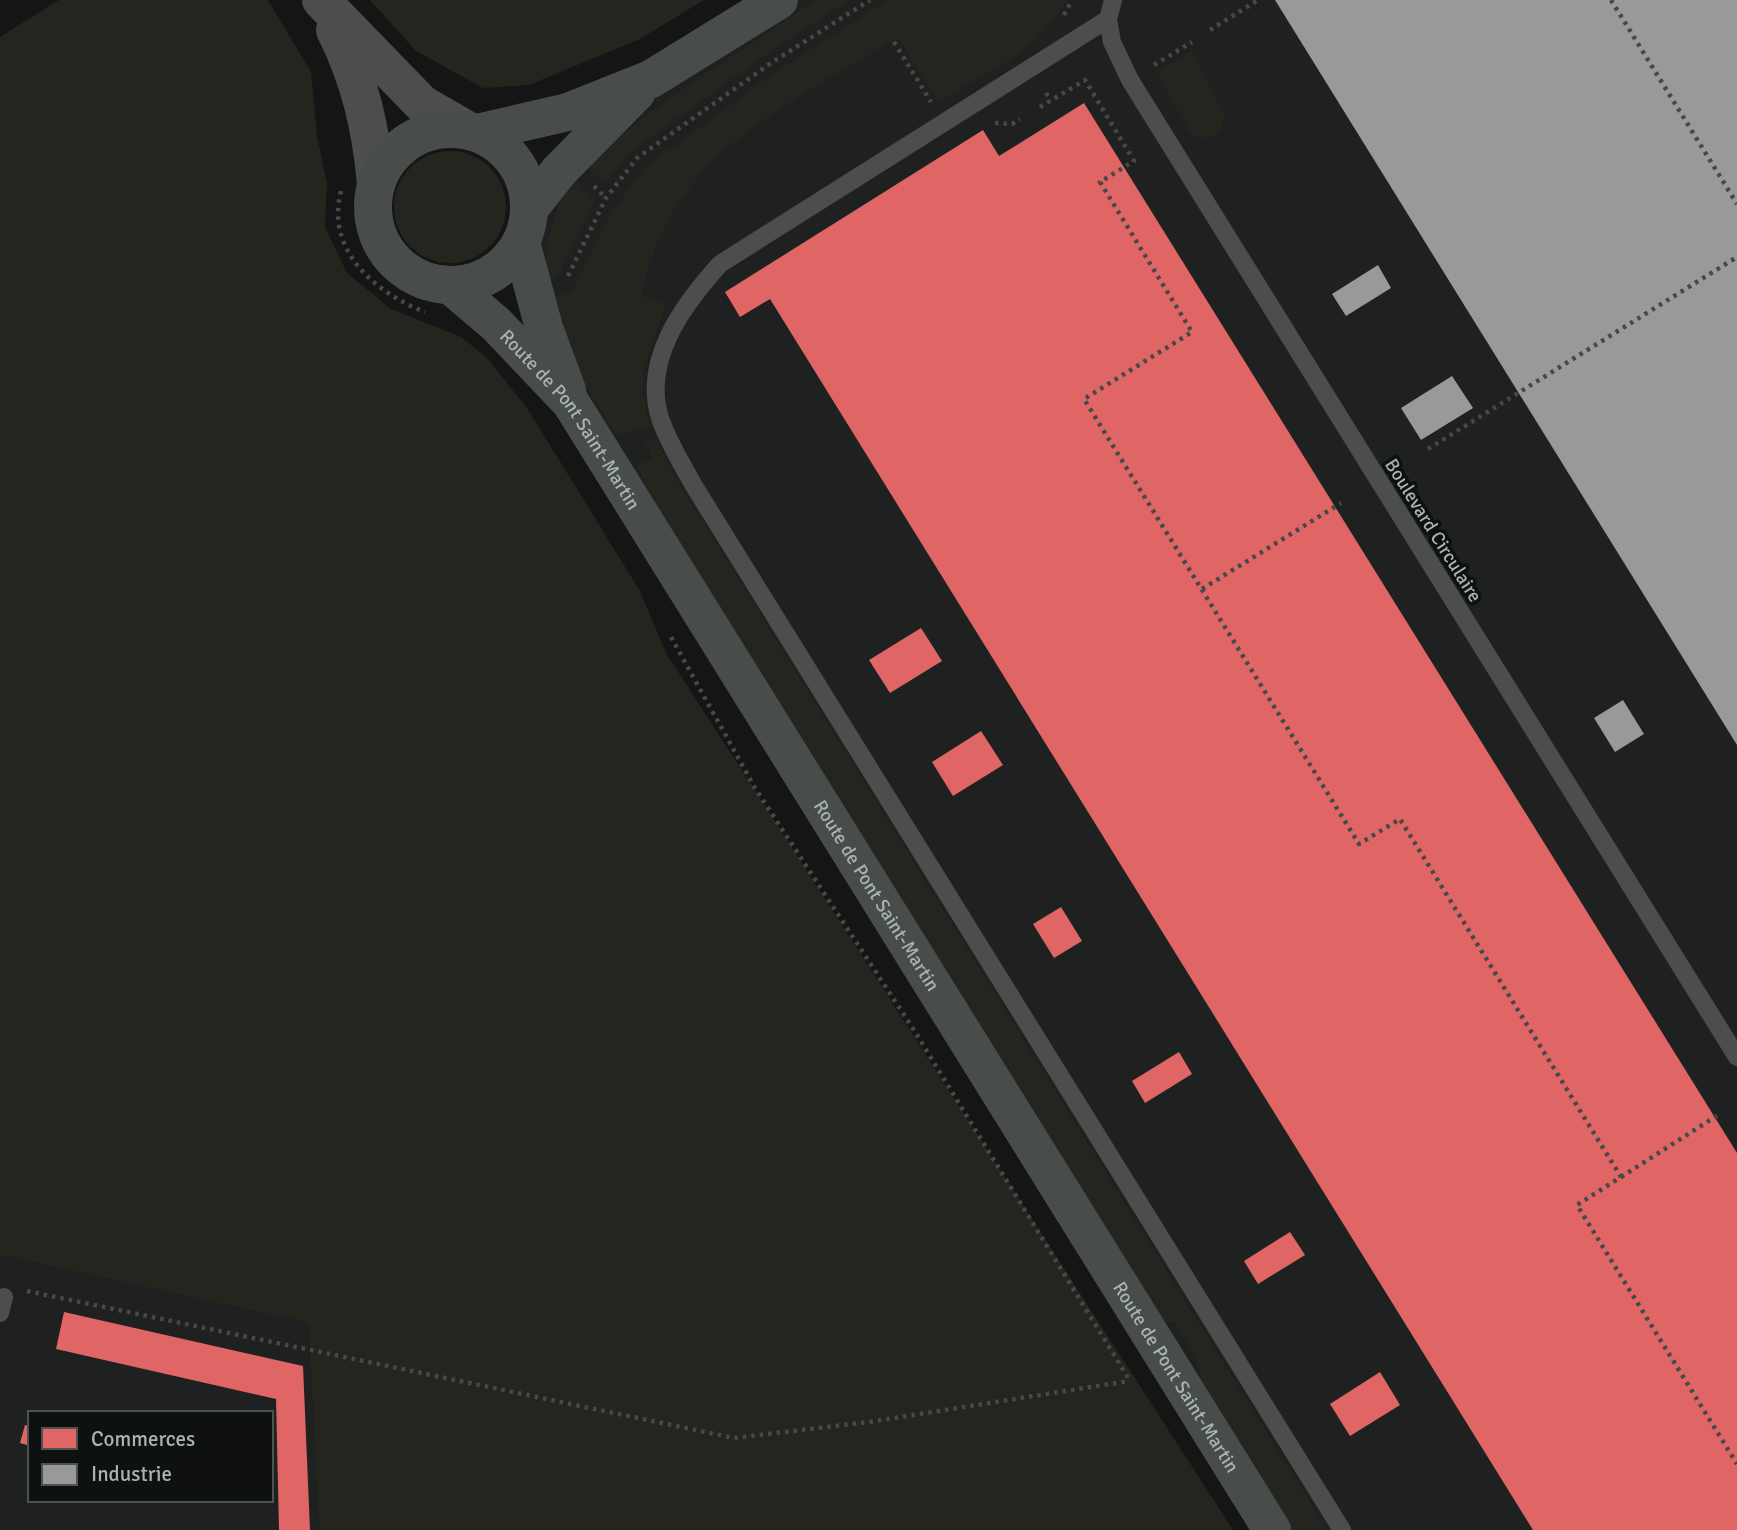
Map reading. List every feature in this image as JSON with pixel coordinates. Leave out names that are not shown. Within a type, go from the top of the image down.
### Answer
[{"type":"main road","points":[[650,79],[559,171],[525,225],[509,259],[492,273],[464,284],[450,285],[417,278],[400,267],[387,253],[373,219],[376,184],[386,163],[407,142],[432,132],[472,132],[568,112],[650,79],[779,0]]},
{"type":"main road","points":[[472,132],[498,145],[520,170],[525,225],[544,328],[571,403]]},
{"type":"main road","name":"Route de Pont Saint-Martin","points":[[450,285],[496,324],[571,403],[1272,1530]]},
{"type":"street","points":[[320,0],[422,104],[472,132]]},
{"type":"street","points":[[320,0],[353,67],[372,137],[376,184]]},
{"type":"lane","points":[[1113,0],[1108,19],[720,264],[701,285],[672,327],[663,349],[656,395],[660,418],[694,486],[1342,1530]]},
{"type":"lane","name":"Boulevard Circulaire","points":[[1108,19],[1112,42],[1130,80],[1737,1058]]},
{"type":"path","points":[[565,283],[606,198],[637,158],[771,63],[870,0]]},
{"type":"path","points":[[1210,30],[1258,0]]},
{"type":"path","points":[[1611,0],[1737,204]]},
{"type":"path","points":[[894,42],[937,111]]},
{"type":"path","points":[[1154,65],[1192,42]]},
{"type":"path","points":[[1040,107],[1085,80],[1134,161],[1100,182],[1192,332],[1084,399],[1359,844],[1399,819],[1621,1177]]},
{"type":"path","points":[[1046,93],[1051,100]]},
{"type":"path","points":[[1097,101],[1105,96]]},
{"type":"path","points":[[991,123],[1012,124],[1020,119]]},
{"type":"path","points":[[1428,449],[1737,257]]},
{"type":"path","points":[[1202,589],[1341,503]]},
{"type":"path","points":[[667,628],[678,653],[755,788],[912,1027],[1130,1381]]},
{"type":"path","points":[[1718,1115],[1577,1205],[1737,1464]]},
{"type":"path","points":[[7,1300],[734,1438],[869,1422],[1130,1381],[1168,1362]]},
{"type":"shaded area","points":[[59,0],[268,0],[311,72],[317,136],[327,182],[325,227],[347,273],[391,309],[461,337],[486,357],[527,408],[640,591],[666,653],[1233,1530],[319,1530],[308,1323],[0,1255],[0,37]]},
{"type":"shaded area","points":[[370,0],[704,0],[640,39],[529,85],[483,88],[416,51]]},
{"type":"shaded area","points":[[779,0],[1737,0],[1737,1530],[1273,1530],[571,403],[521,242],[651,79]]},
{"type":"shaded area","points":[[816,0],[850,0],[767,54],[629,153],[605,185],[583,164],[675,94]]},
{"type":"shaded area","points":[[887,0],[1066,0],[1056,17],[1028,47],[938,102],[898,38],[775,112],[738,139],[705,170],[677,205],[656,247],[642,296],[666,304],[643,369],[643,393],[650,426],[617,436],[580,377],[549,300],[571,292],[613,210],[643,169],[777,71]]},
{"type":"shaded area","points":[[1192,51],[1225,116],[1221,130],[1208,139],[1193,135],[1188,129],[1157,72]]},
{"type":"shaded area","points":[[450,151],[471,155],[490,167],[502,186],[506,207],[502,228],[490,247],[471,259],[450,263],[429,259],[410,247],[398,228],[394,207],[398,186],[410,167],[429,155]]},
{"type":"shaded area","points":[[572,176],[595,200],[559,275],[545,285],[551,229]]},
{"type":"shaded area","points":[[656,440],[676,478],[1327,1530],[1289,1530],[1203,1389],[1196,1357],[1175,1323],[1163,1321],[674,536],[636,466],[652,458],[645,442]]},
{"type":"shaded area","points":[[0,1255],[308,1323],[319,1530],[0,1530]]},
{"type":"building: Commerces","points":[[1084,103],[1737,1153],[1737,1530],[1533,1530],[770,299],[740,317],[725,292],[983,130],[999,156]]},
{"type":"building: Commerces","points":[[921,628],[942,661],[890,693],[869,660]]},
{"type":"building: Commerces","points":[[981,731],[1003,765],[953,796],[932,762]]},
{"type":"building: Commerces","points":[[1061,907],[1082,941],[1054,958],[1033,924]]},
{"type":"building: Commerces","points":[[1179,1052],[1192,1074],[1145,1103],[1132,1081]]},
{"type":"building: Commerces","points":[[1290,1232],[1305,1255],[1258,1284],[1244,1261]]},
{"type":"building: Commerces","points":[[64,1312],[303,1366],[310,1530],[279,1530],[276,1399],[56,1349]]},
{"type":"building: Commerces","points":[[1380,1372],[1400,1405],[1350,1436],[1330,1404]]},
{"type":"building: Commerces","points":[[25,1425],[28,1426],[28,1445],[20,1443]]},
{"type":"building: Industrie","points":[[1275,0],[1737,0],[1737,745],[1425,242]]},
{"type":"building: Industrie","points":[[1378,265],[1391,288],[1346,316],[1332,294]]},
{"type":"building: Industrie","points":[[1452,376],[1473,408],[1421,440],[1401,408]]},
{"type":"building: Industrie","points":[[1623,700],[1644,734],[1615,752],[1594,718]]}]
